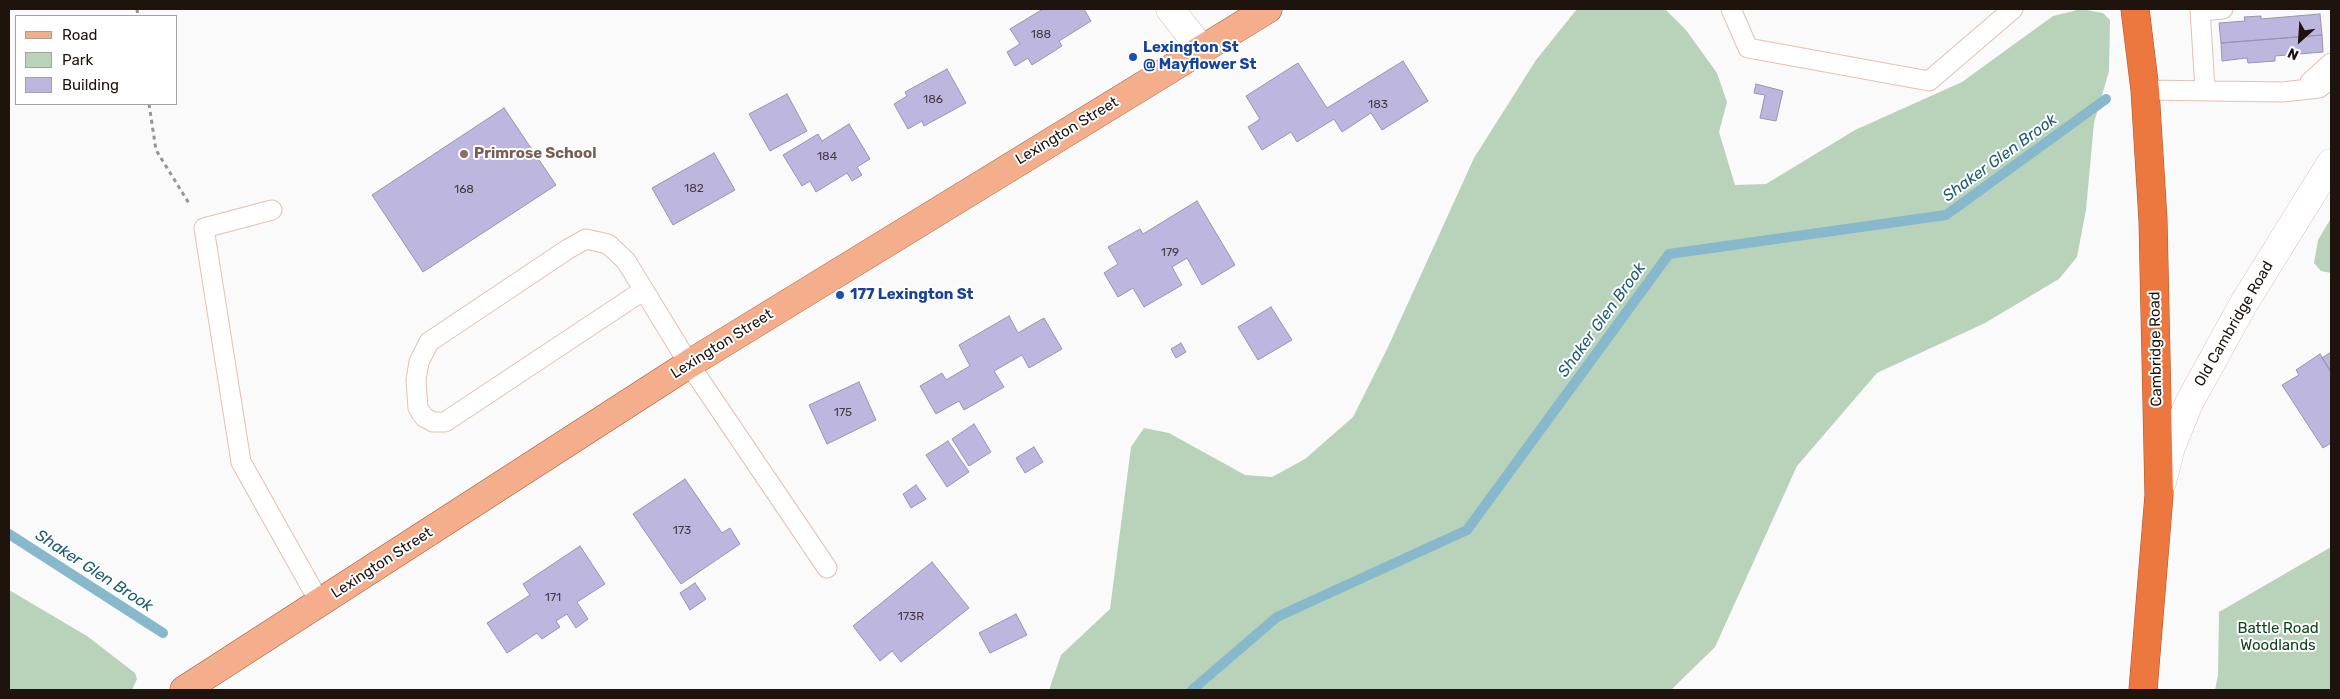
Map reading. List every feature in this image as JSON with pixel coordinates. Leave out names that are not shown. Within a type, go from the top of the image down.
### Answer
[{"type":"highway","name":"Cambridge Road","points":[[2134,9],[2145,90],[2154,220],[2159,495],[2143,690]]},
{"type":"main road","name":"Lexington Street","points":[[184,690],[689,364],[925,217],[1268,9]]},
{"type":"street","points":[[1170,9],[1202,50]]},
{"type":"street","name":"Old Cambridge Road","points":[[2159,495],[2172,447],[2189,403],[2244,303],[2331,163]]},
{"type":"lane","points":[[1731,9],[1748,48],[1928,81],[2013,9]]},
{"type":"lane","points":[[2205,90],[2200,10],[2223,9]]},
{"type":"lane","points":[[2299,91],[2331,63]]},
{"type":"lane","points":[[2145,90],[2299,91],[2319,88],[2331,79]]},
{"type":"lane","points":[[272,210],[204,228],[241,462],[320,603]]},
{"type":"lane","points":[[644,290],[445,422],[433,422],[424,417],[418,408],[416,380],[419,362],[429,342],[586,239],[608,244],[626,261],[644,290],[689,364],[827,568]]},
{"type":"path","points":[[149,105],[156,150],[204,228]]},
{"type":"green space","points":[[1577,9],[1665,9],[1686,30],[1717,73],[1727,102],[1719,132],[1735,185],[1766,184],[1855,130],[1962,82],[2053,16],[2081,9],[2103,13],[2110,20],[2109,71],[2094,123],[2086,210],[2077,257],[2059,279],[1985,323],[1877,373],[1797,466],[1715,647],[1671,690],[1049,690],[1061,655],[1110,609],[1131,447],[1144,428],[1169,433],[1245,475],[1272,477],[1305,459],[1353,417],[1388,347],[1474,158],[1536,60]]},
{"type":"green space","points":[[2331,218],[2331,273],[2321,271],[2314,263],[2318,240]]},
{"type":"green space","name":"Battle Road Woodlands","points":[[2331,547],[2331,690],[2215,690],[2218,675],[2219,612]]},
{"type":"green space","points":[[9,590],[87,636],[135,673],[137,679],[132,690],[9,690]]},
{"type":"building","points":[[1043,9],[1084,9],[1091,21],[1059,41],[1062,46],[1032,65],[1028,58],[1015,66],[1007,52],[1020,44],[1010,29]]},
{"type":"building","points":[[2320,14],[2322,35],[2221,43],[2219,23],[2245,21],[2244,17],[2261,16],[2261,19]]},
{"type":"building","points":[[2322,35],[2323,52],[2275,56],[2275,61],[2248,63],[2247,58],[2222,61],[2221,43]]},
{"type":"building","points":[[1403,61],[1428,101],[1382,130],[1371,113],[1342,132],[1334,119],[1297,142],[1291,132],[1262,150],[1248,127],[1260,119],[1246,96],[1298,63],[1327,108]]},
{"type":"building","points":[[947,69],[966,103],[924,126],[922,121],[908,129],[894,104],[907,96],[905,92]]},
{"type":"building","points":[[1756,84],[1783,91],[1776,121],[1760,118],[1765,95],[1754,93]]},
{"type":"building","points":[[787,94],[807,131],[770,151],[749,114]]},
{"type":"building","points":[[504,108],[556,185],[423,272],[372,195]]},
{"type":"building","points":[[849,124],[870,159],[857,167],[862,175],[852,181],[847,173],[816,192],[810,181],[802,186],[783,155],[818,134],[822,141]]},
{"type":"building","points":[[714,153],[735,190],[673,225],[652,188]]},
{"type":"building","points":[[1197,201],[1235,265],[1202,285],[1187,258],[1172,267],[1182,285],[1144,307],[1133,288],[1118,297],[1104,273],[1118,264],[1108,247],[1140,229],[1143,234]]},
{"type":"building","points":[[1271,307],[1292,340],[1258,360],[1238,327]]},
{"type":"building","points":[[1009,316],[1018,333],[1044,318],[1062,349],[1029,368],[1022,355],[994,371],[1004,387],[964,410],[959,401],[936,414],[920,386],[942,373],[946,380],[970,366],[959,345]]},
{"type":"building","points":[[1181,343],[1186,352],[1176,358],[1171,349]]},
{"type":"building","points":[[2331,352],[2331,372],[2322,358]]},
{"type":"building","points":[[2320,354],[2331,372],[2331,443],[2323,448],[2282,385],[2299,375],[2296,370]]},
{"type":"building","points":[[859,382],[876,420],[827,444],[809,405]]},
{"type":"building","points":[[974,424],[991,452],[969,466],[952,439]]},
{"type":"building","points":[[948,441],[969,472],[947,487],[926,455]]},
{"type":"building","points":[[1034,447],[1043,462],[1025,473],[1016,458]]},
{"type":"building","points":[[685,479],[722,533],[730,528],[740,544],[681,584],[633,514]]},
{"type":"building","points":[[916,485],[926,499],[911,508],[903,494]]},
{"type":"building","points":[[580,546],[605,584],[577,602],[588,619],[576,628],[567,614],[556,621],[560,627],[542,639],[537,633],[507,653],[487,623],[530,595],[523,584]]},
{"type":"building","points":[[932,562],[969,608],[901,662],[892,651],[880,661],[853,626]]},
{"type":"building","points":[[695,583],[706,599],[690,610],[680,593]]},
{"type":"building","points":[[1016,614],[1027,635],[990,653],[979,633]]},
{"type":"waterway","name":"Shaker Glen Brook","points":[[1192,690],[1277,617],[1467,530],[1669,254],[1946,215],[2106,99]]},
{"type":"waterway","name":"Shaker Glen Brook","points":[[9,534],[163,633]]},
{"type":"place","name":"Lexington St @ Mayflower St","points":[[1133,57]]},
{"type":"place","name":"Primrose School","points":[[464,154]]},
{"type":"place","name":"177 Lexington St","points":[[840,295]]}]
